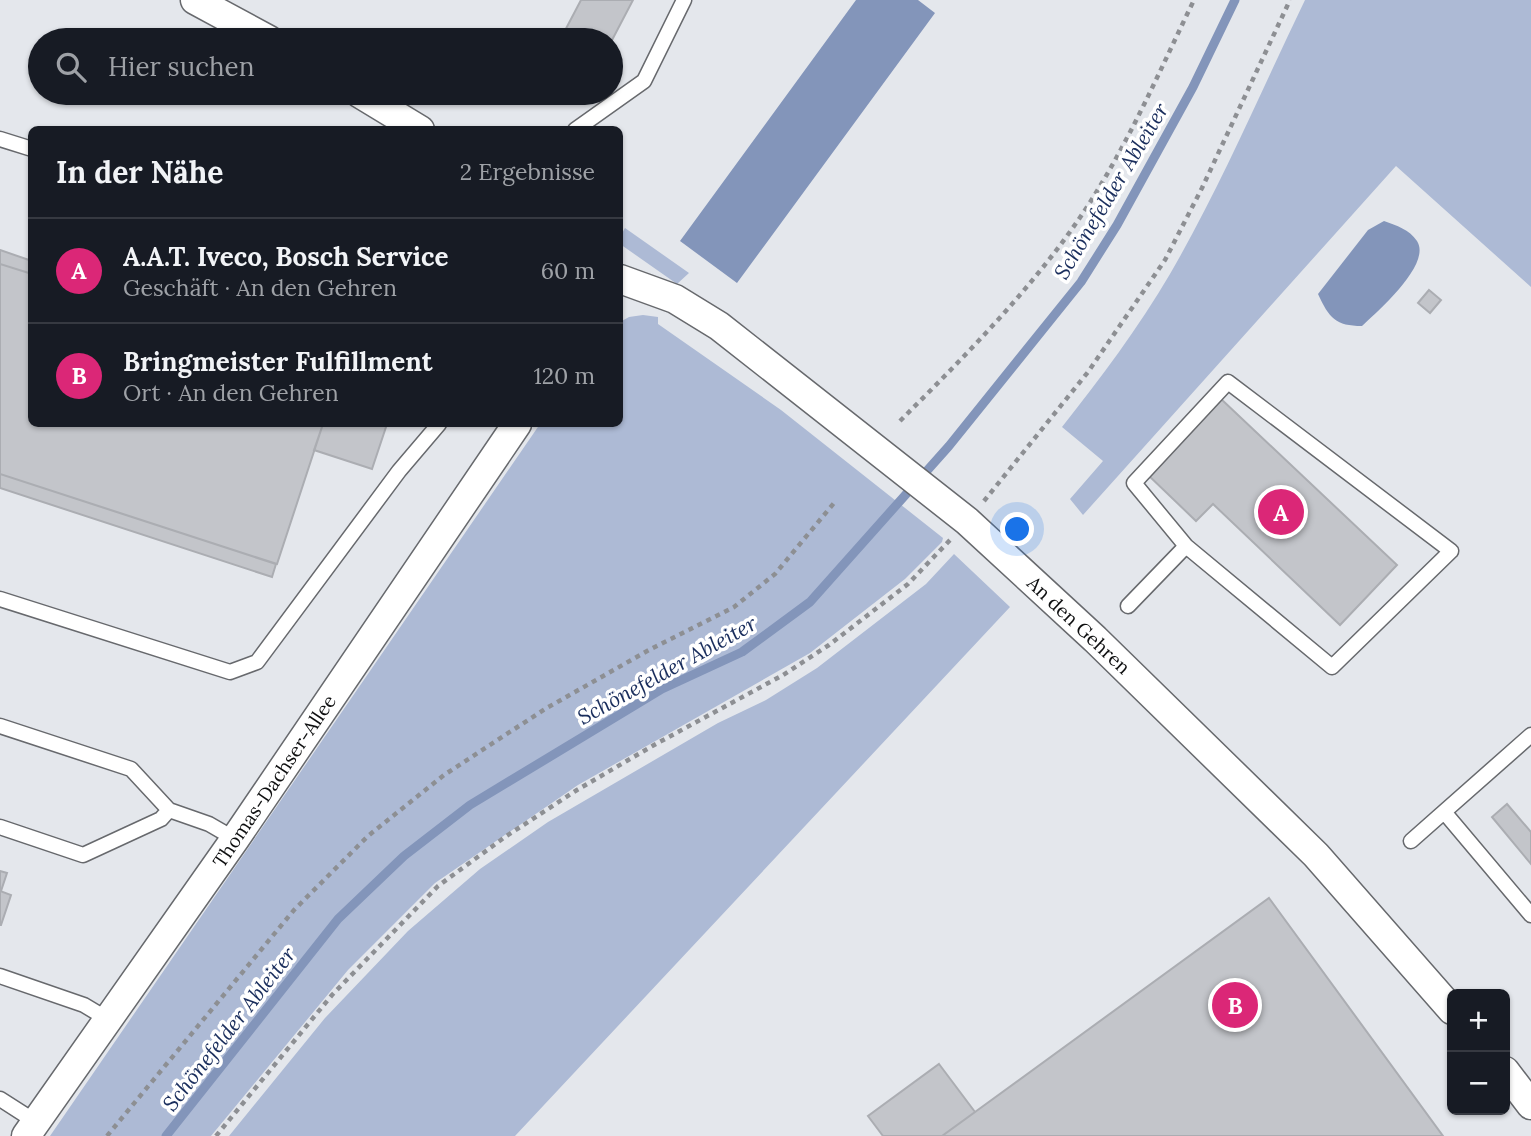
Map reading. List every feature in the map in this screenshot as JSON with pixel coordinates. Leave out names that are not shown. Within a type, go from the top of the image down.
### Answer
[{"type":"street","points":[[195,0],[247,28]]},
{"type":"street","points":[[379,105],[413,126]]},
{"type":"street","name":"An den Gehren","points":[[623,280],[675,299],[719,326],[954,511],[1136,678],[1316,855],[1447,1004]]},
{"type":"street","name":"Thomas-Dachser-Allee","points":[[31,1129],[235,839],[515,427]]},
{"type":"street","points":[[1510,1078],[1531,1105]]},
{"type":"lane","points":[[623,96],[644,81],[684,0]]},
{"type":"lane","points":[[581,126],[610,105]]},
{"type":"lane","points":[[0,139],[28,148]]},
{"type":"lane","points":[[1228,382],[1451,551],[1332,667],[1186,546],[1134,483],[1228,382]]},
{"type":"lane","points":[[0,599],[230,672],[257,662],[399,471],[436,427]]},
{"type":"lane","points":[[1128,606],[1186,546]]},
{"type":"lane","points":[[0,726],[131,769],[169,810],[209,824],[235,839]]},
{"type":"lane","points":[[1411,841],[1531,735]]},
{"type":"lane","points":[[0,827],[83,855],[161,819],[169,810]]},
{"type":"lane","points":[[1445,813],[1531,915]]},
{"type":"lane","points":[[0,976],[84,1005],[108,1020]]},
{"type":"lane","points":[[0,1099],[31,1129]]},
{"type":"path","points":[[900,421],[973,348],[1044,264],[1088,205],[1137,124],[1194,0]]},
{"type":"path","points":[[994,490],[1088,372],[1165,260],[1202,188],[1290,0]]},
{"type":"path","points":[[107,1136],[294,910],[368,836],[444,775],[545,709],[649,650],[734,607],[775,574],[834,503]]},
{"type":"path","points":[[216,1136],[332,995],[439,886],[505,837],[577,790],[654,745],[751,694],[818,653],[928,565]]},
{"type":"shaded area","points":[[856,0],[918,0],[935,13],[737,283],[680,241]]},
{"type":"shaded area","points":[[1305,0],[1531,0],[1531,287],[1396,166],[1083,515],[1070,499],[1103,461],[1062,427],[1145,314],[1189,241]]},
{"type":"shaded area","points":[[1384,221],[1402,228],[1414,237],[1420,251],[1417,262],[1401,286],[1362,326],[1340,322],[1330,315],[1318,294],[1368,230]]},
{"type":"shaded area","points":[[625,228],[689,273],[677,284],[623,246]]},
{"type":"shaded area","points":[[629,317],[658,317],[658,324],[781,410],[943,538],[942,542],[905,579],[810,653],[578,785],[435,883],[348,970],[211,1136],[50,1136],[538,427],[623,427],[623,320]]},
{"type":"shaded area","points":[[954,554],[1010,607],[515,1136],[229,1136],[325,1018],[408,931],[480,869],[548,822],[718,723],[766,700],[817,668],[926,584]]},
{"type":"building","points":[[581,0],[633,0],[618,28],[566,28]]},
{"type":"building","points":[[0,250],[28,260],[28,273],[0,264]]},
{"type":"building","points":[[0,264],[28,273],[28,427],[322,427],[277,564],[0,474]]},
{"type":"building","points":[[1429,290],[1441,300],[1430,313],[1418,303]]},
{"type":"building","points":[[1220,398],[1397,565],[1340,625],[1213,504],[1196,521],[1147,474]]},
{"type":"building","points":[[322,427],[386,427],[372,469],[314,450]]},
{"type":"building","points":[[0,474],[276,564],[272,577],[0,488]]},
{"type":"building","points":[[1507,804],[1531,832],[1531,864],[1492,817]]},
{"type":"building","points":[[0,871],[7,873],[1,891],[0,891]]},
{"type":"building","points":[[0,891],[11,895],[1,925],[0,925]]},
{"type":"building","points":[[1269,898],[1443,1136],[942,1136],[975,1112]]},
{"type":"building","points":[[939,1064],[975,1112],[942,1136],[883,1136],[868,1116]]},
{"type":"waterway","name":"Schönefelder Ableiter","points":[[166,1136],[338,919],[404,856],[470,805],[662,689],[742,652],[810,602],[949,446],[1081,282],[1117,225],[1193,87],[1235,0]]},
{"type":"place","name":"A.A.T. Iveco, Bosch Service","points":[[1281,512]]},
{"type":"place","name":"Bringmeister Fulfillment","points":[[1235,1005]]}]
